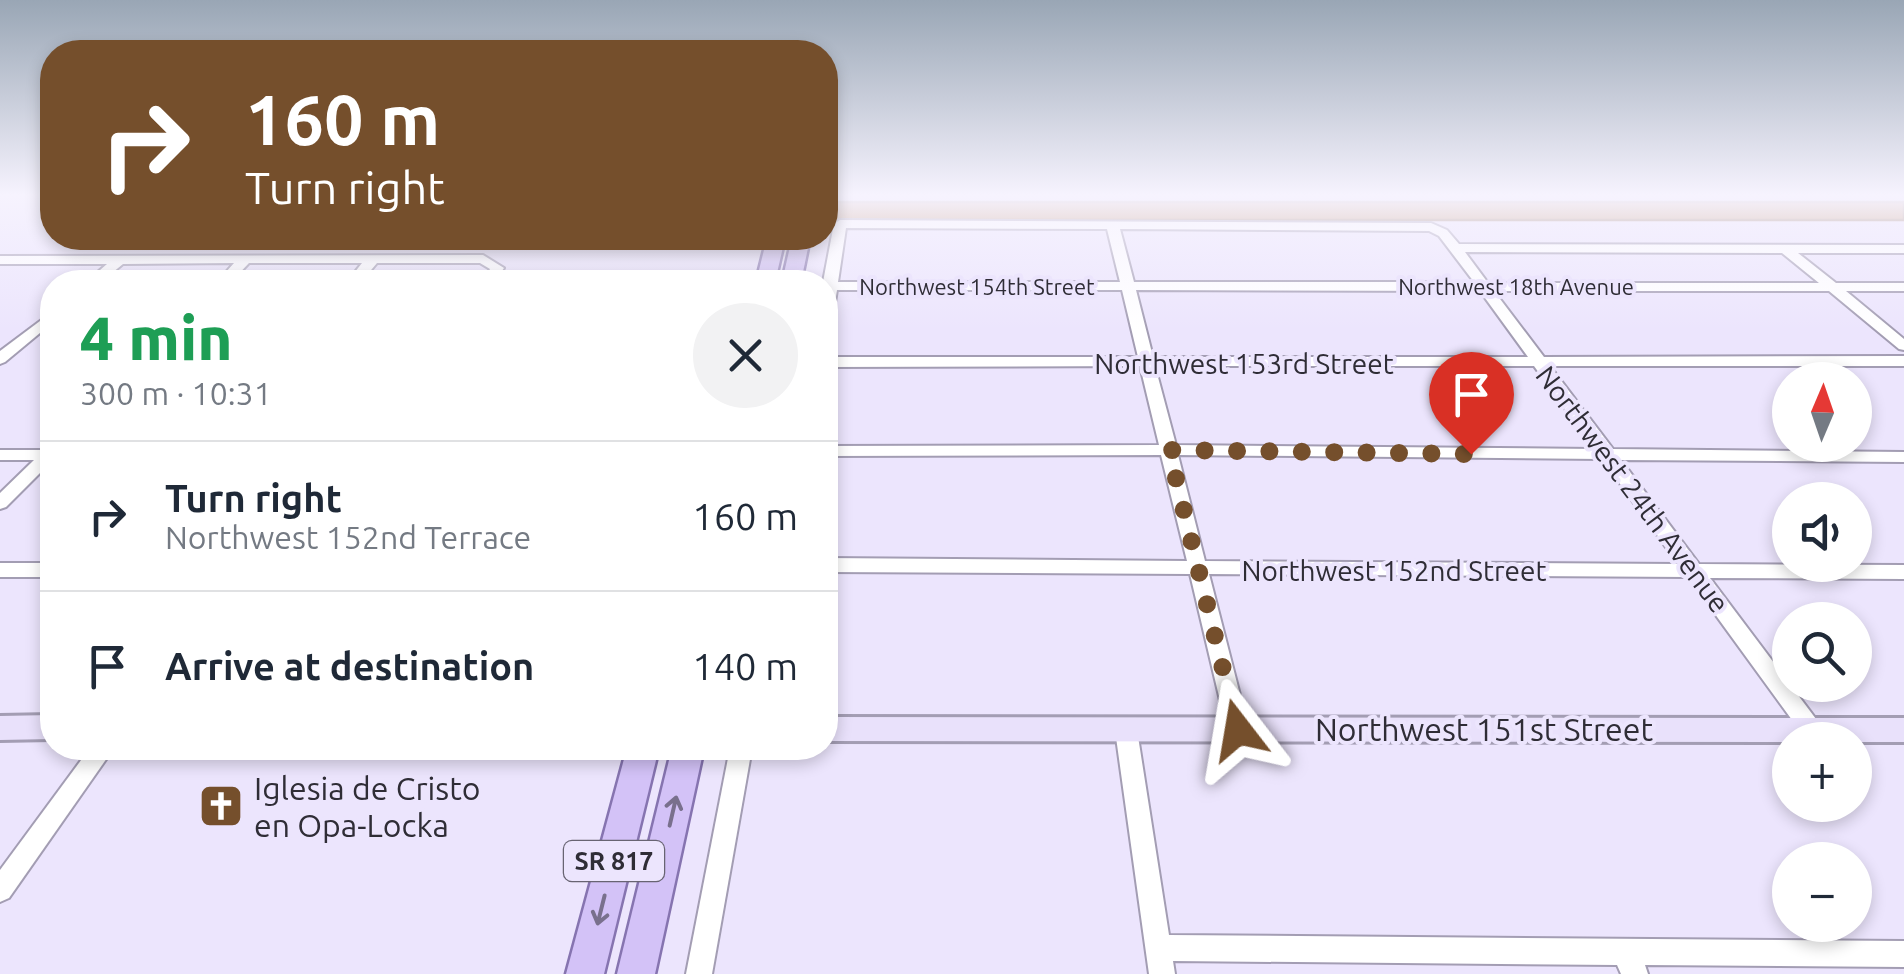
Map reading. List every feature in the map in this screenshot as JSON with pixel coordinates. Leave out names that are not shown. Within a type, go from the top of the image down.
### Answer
[{"type":"main road","name":"SR 817","points":[[584,974],[640,760]]},
{"type":"main road","name":"SR 817","points":[[636,974],[685,760]]},
{"type":"street","points":[[1117,239],[1238,730]]},
{"type":"street","points":[[1449,239],[1456,248],[1904,249]]},
{"type":"street","name":"Northwest 24th Avenue","points":[[1456,248],[1806,722]]},
{"type":"street","points":[[1786,249],[1904,346]]},
{"type":"street","points":[[0,260],[483,258],[495,270]]},
{"type":"street","points":[[107,270],[121,259]]},
{"type":"street","points":[[235,270],[246,259]]},
{"type":"street","points":[[364,270],[373,259]]},
{"type":"street","name":"Northwest 154th Street","points":[[838,286],[1129,287]]},
{"type":"street","name":"Northwest 18th Avenue","points":[[1129,287],[1904,287]]},
{"type":"street","points":[[0,359],[40,326]]},
{"type":"street","name":"Northwest 153rd Street","points":[[838,362],[1904,361]]},
{"type":"street","points":[[838,451],[1904,457]]},
{"type":"street","points":[[0,456],[40,454]]},
{"type":"street","points":[[0,503],[40,465]]},
{"type":"street","name":"Northwest 152nd Street","points":[[838,564],[1904,572]]},
{"type":"street","points":[[0,570],[40,570]]},
{"type":"street","points":[[0,728],[40,728]]},
{"type":"street","name":"Northwest 151st Street","points":[[838,729],[1772,729]]},
{"type":"street","points":[[1126,730],[1160,961],[1630,963],[1904,954]]},
{"type":"street","name":"Northwest 151st Street","points":[[1872,730],[1904,730]]},
{"type":"street","points":[[0,890],[94,760]]},
{"type":"street","points":[[699,974],[739,760]]},
{"type":"place","name":"Iglesia de Cristo en Opa-Locka","points":[[221,806]]},
{"type":"route","points":[[1238,730],[1169,450],[1471,454]]}]
